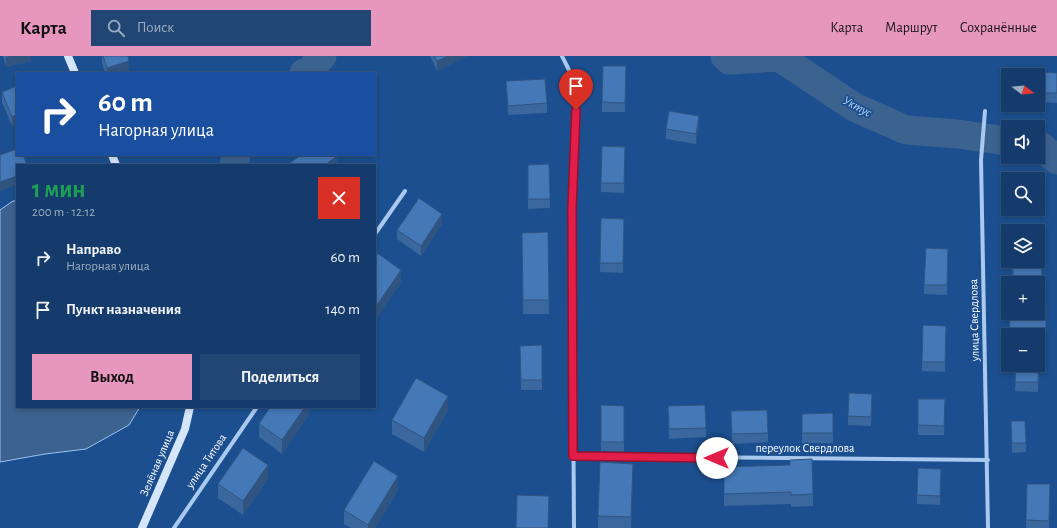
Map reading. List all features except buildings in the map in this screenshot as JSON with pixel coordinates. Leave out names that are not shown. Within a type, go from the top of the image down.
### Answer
[{"type":"street","points":[[68,56],[75,72]]},
{"type":"street","points":[[562,56],[571,74],[576,110],[572,209],[574,528]]},
{"type":"street","name":"улица Свердлова","points":[[985,111],[981,160],[988,460],[988,528]]},
{"type":"street","points":[[376,233],[405,191]]},
{"type":"street","name":"Зелёная улица","points":[[142,528],[185,429],[190,408]]},
{"type":"street","name":"улица Титова","points":[[174,528],[256,408]]},
{"type":"street","name":"переулок Свердлова","points":[[573,456],[988,460]]},
{"type":"water","points":[[13,201],[16,201],[16,408],[139,408],[129,425],[86,449],[0,462],[0,210]]},
{"type":"waterway","name":"Уктус","points":[[307,72],[310,71],[322,56]]},
{"type":"waterway","name":"Уктус","points":[[725,56],[729,60],[779,57],[854,107],[906,130],[958,134],[999,140]]},
{"type":"waterway","name":"Уктус","points":[[1045,150],[1057,160]]},
{"type":"waterway","name":"Уктус","points":[[234,164],[236,156]]},
{"type":"route","points":[[576,110],[572,209],[573,456],[717,458]]}]
